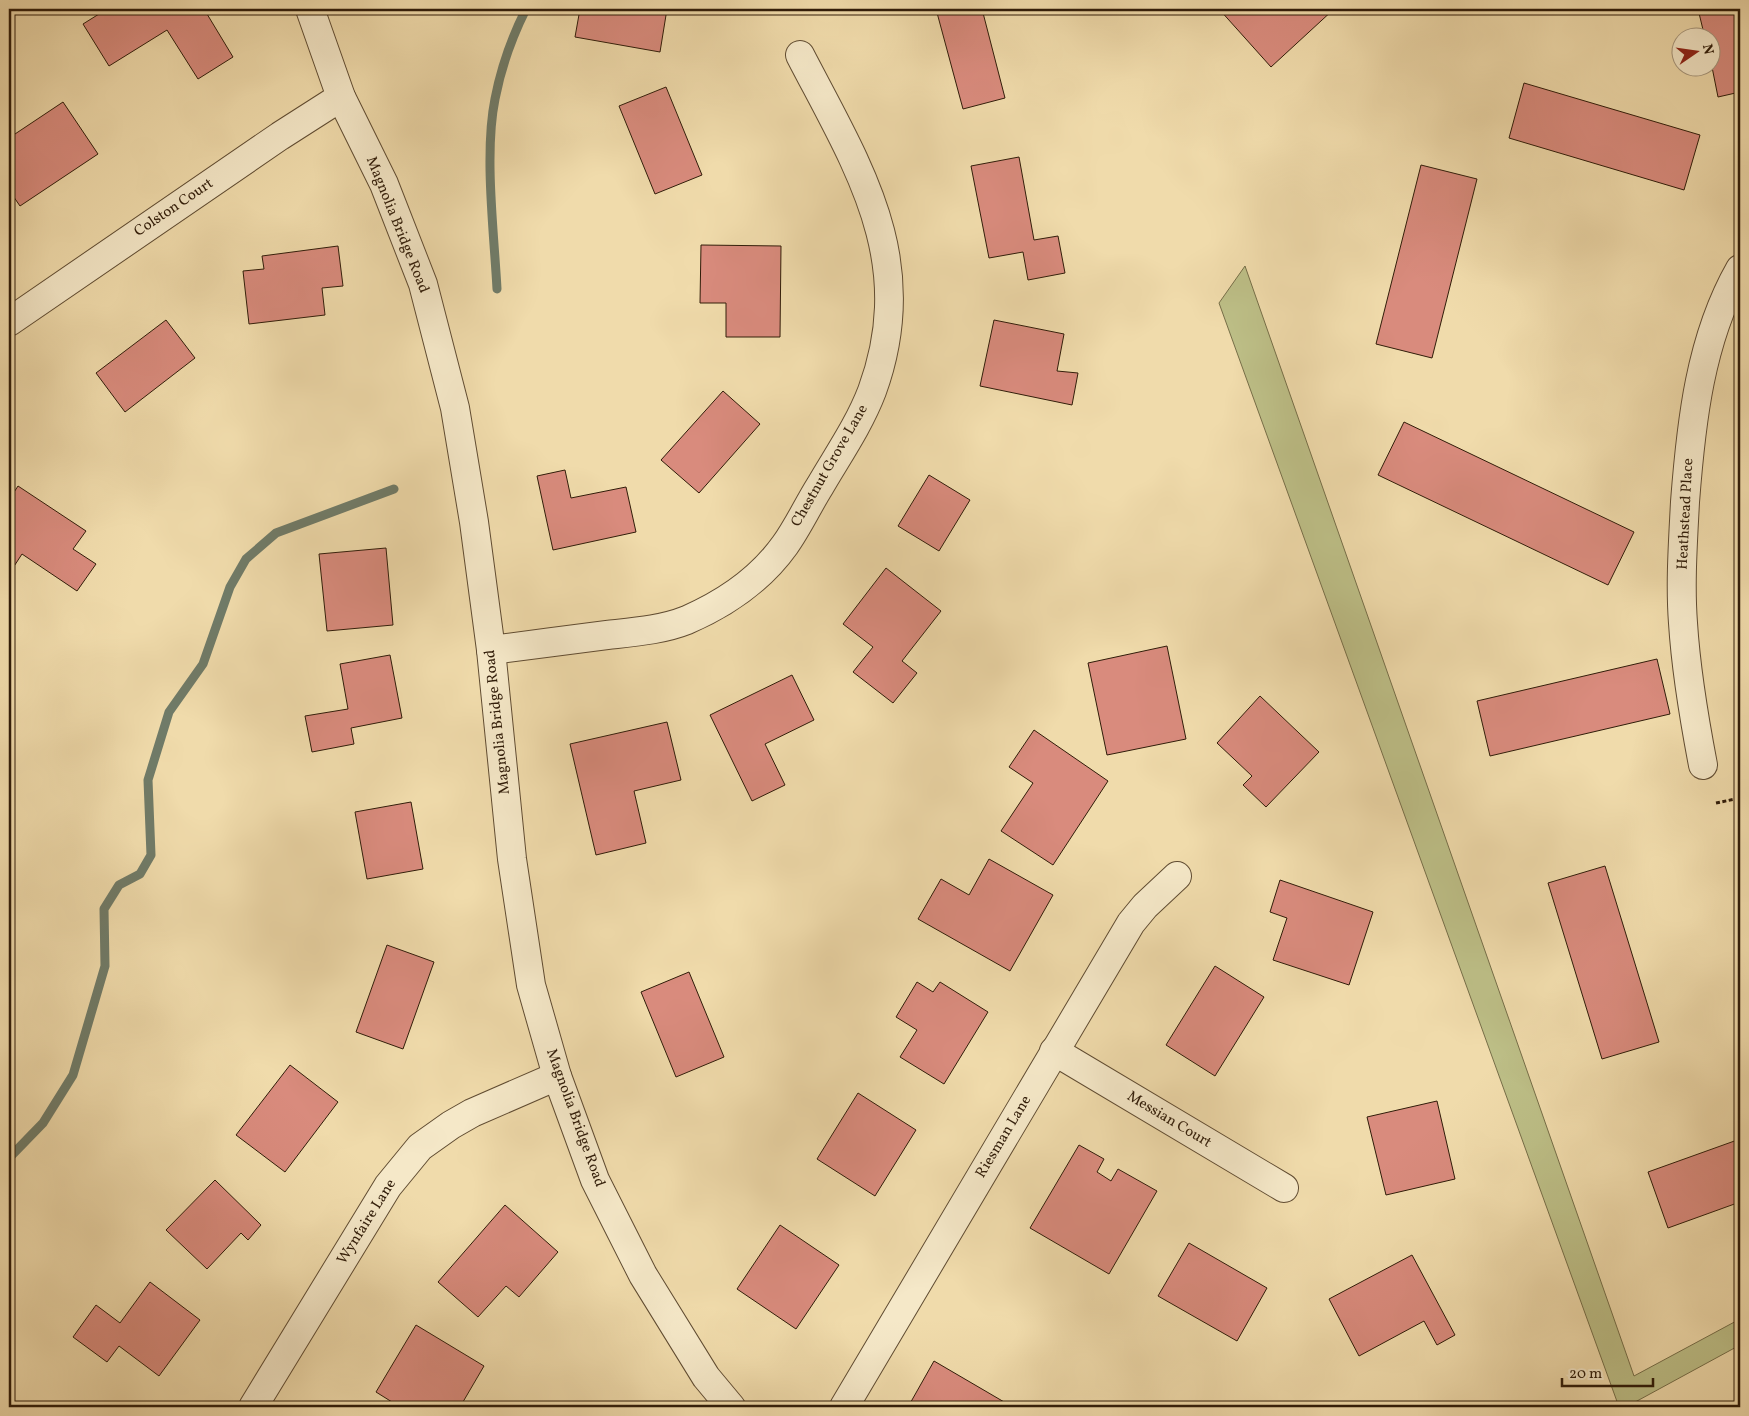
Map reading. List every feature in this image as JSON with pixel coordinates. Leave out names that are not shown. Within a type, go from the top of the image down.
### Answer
[{"type":"street","name":"Magnolia Bridge Road","points":[[308,11],[341,97],[384,184],[423,284],[455,408],[474,522],[492,650],[512,859],[531,985],[557,1076],[595,1180],[643,1275],[706,1377],[731,1407]]},
{"type":"street","name":"Chestnut Grove Lane","points":[[492,650],[652,630],[685,621],[723,603],[757,577],[785,545],[850,437],[872,392],[885,344],[889,294],[885,244],[879,220],[862,173],[800,55]]},
{"type":"street","name":"Colston Court","points":[[9,322],[272,141],[341,97]]},
{"type":"street","name":"Heathstead Place","points":[[1703,765],[1693,713],[1683,622],[1683,537],[1689,449],[1704,362],[1728,291],[1740,269]]},
{"type":"street","name":"Riesman Lane","points":[[844,1407],[1131,923],[1145,906],[1177,876]]},
{"type":"street","name":"Messian Court","points":[[1054,1051],[1284,1188]]},
{"type":"street","name":"Wynfaire Lane","points":[[253,1407],[388,1186],[420,1147],[472,1113],[557,1076]]},
{"type":"path","points":[[1716,803],[1740,798]]},
{"type":"green space","points":[[1245,266],[1634,1376],[1740,1319],[1740,1345],[1626,1407],[1619,1407],[1219,303]]},
{"type":"building","points":[[107,9],[204,9],[233,57],[198,79],[167,30],[109,66],[83,24]]},
{"type":"building","points":[[580,9],[667,9],[660,52],[575,37]]},
{"type":"building","points":[[936,9],[982,9],[1005,98],[963,109]]},
{"type":"building","points":[[1219,9],[1334,9],[1271,67]]},
{"type":"building","points":[[1698,9],[1740,9],[1740,92],[1718,97],[1714,78],[1722,78],[1722,28],[1703,28]]},
{"type":"building","points":[[1524,83],[1700,135],[1684,190],[1509,138]]},
{"type":"building","points":[[666,87],[702,175],[655,194],[619,106]]},
{"type":"building","points":[[63,102],[98,154],[20,206],[9,190],[9,138]]},
{"type":"building","points":[[1019,157],[1034,240],[1058,236],[1065,273],[1028,280],[1023,252],[989,258],[971,166]]},
{"type":"building","points":[[1421,165],[1477,179],[1432,358],[1376,344]]},
{"type":"building","points":[[701,245],[781,246],[780,337],[726,337],[726,303],[700,303]]},
{"type":"building","points":[[338,246],[343,286],[322,288],[325,315],[249,324],[243,271],[264,269],[262,256]]},
{"type":"building","points":[[166,320],[195,358],[125,412],[96,373]]},
{"type":"building","points":[[994,320],[1064,334],[1057,371],[1078,373],[1072,405],[980,386]]},
{"type":"building","points":[[723,391],[760,424],[699,493],[661,460]]},
{"type":"building","points":[[1404,422],[1634,532],[1608,585],[1378,475]]},
{"type":"building","points":[[565,470],[571,498],[626,487],[636,532],[553,550],[537,476]]},
{"type":"building","points":[[929,475],[970,500],[939,551],[898,526]]},
{"type":"building","points":[[18,486],[86,531],[73,549],[96,564],[77,591],[22,554],[9,574],[9,500]]},
{"type":"building","points":[[386,548],[393,625],[327,631],[319,554]]},
{"type":"building","points":[[886,568],[941,611],[902,661],[917,673],[893,703],[853,672],[873,647],[843,624]]},
{"type":"building","points":[[1167,646],[1186,739],[1107,755],[1088,663]]},
{"type":"building","points":[[390,655],[402,718],[351,728],[354,744],[312,752],[305,716],[348,709],[340,664]]},
{"type":"building","points":[[1657,659],[1670,714],[1490,756],[1477,701]]},
{"type":"building","points":[[792,675],[814,720],[765,744],[785,785],[752,801],[710,715]]},
{"type":"building","points":[[1260,696],[1319,752],[1266,807],[1243,785],[1252,776],[1217,743]]},
{"type":"building","points":[[667,722],[681,780],[634,791],[646,843],[596,855],[570,744]]},
{"type":"building","points":[[1034,730],[1108,781],[1053,865],[1001,831],[1033,783],[1009,767]]},
{"type":"building","points":[[411,802],[423,869],[367,879],[355,812]]},
{"type":"building","points":[[989,859],[1053,895],[1010,971],[918,919],[941,879],[969,895]]},
{"type":"building","points":[[1605,866],[1659,1042],[1602,1059],[1548,883]]},
{"type":"building","points":[[1280,880],[1373,912],[1349,985],[1273,960],[1287,918],[1270,912]]},
{"type":"building","points":[[387,945],[434,962],[403,1049],[356,1032]]},
{"type":"building","points":[[1215,966],[1264,997],[1215,1076],[1166,1045]]},
{"type":"building","points":[[689,972],[724,1057],[676,1077],[641,992]]},
{"type":"building","points":[[917,982],[933,992],[940,982],[988,1012],[944,1084],[900,1057],[917,1030],[896,1017]]},
{"type":"building","points":[[290,1065],[338,1102],[285,1172],[236,1135]]},
{"type":"building","points":[[858,1093],[916,1130],[875,1196],[817,1159]]},
{"type":"building","points":[[1437,1101],[1455,1179],[1386,1195],[1367,1117]]},
{"type":"building","points":[[1740,1139],[1740,1202],[1668,1228],[1648,1172]]},
{"type":"building","points":[[1079,1145],[1104,1159],[1097,1172],[1111,1181],[1118,1169],[1157,1191],[1109,1274],[1030,1228]]},
{"type":"building","points":[[215,1180],[261,1225],[248,1240],[241,1233],[207,1269],[166,1230]]},
{"type":"building","points":[[505,1205],[558,1252],[519,1297],[506,1286],[478,1317],[438,1282]]},
{"type":"building","points":[[780,1225],[839,1265],[796,1329],[737,1289]]},
{"type":"building","points":[[1189,1243],[1267,1288],[1237,1341],[1158,1296]]},
{"type":"building","points":[[1412,1255],[1455,1335],[1437,1345],[1424,1321],[1359,1356],[1329,1299]]},
{"type":"building","points":[[150,1282],[200,1320],[159,1376],[119,1346],[107,1362],[73,1337],[96,1305],[120,1323]]},
{"type":"building","points":[[416,1325],[484,1366],[460,1407],[400,1407],[376,1392]]},
{"type":"building","points":[[934,1361],[1011,1406],[1011,1407],[908,1407]]},
{"type":"waterway","points":[[497,289],[490,168],[492,120],[497,87],[504,64],[526,9]]},
{"type":"waterway","points":[[9,1158],[43,1123],[73,1075],[105,966],[104,909],[119,885],[140,874],[151,855],[148,780],[169,712],[203,664],[230,587],[246,559],[276,533],[394,489]]}]
